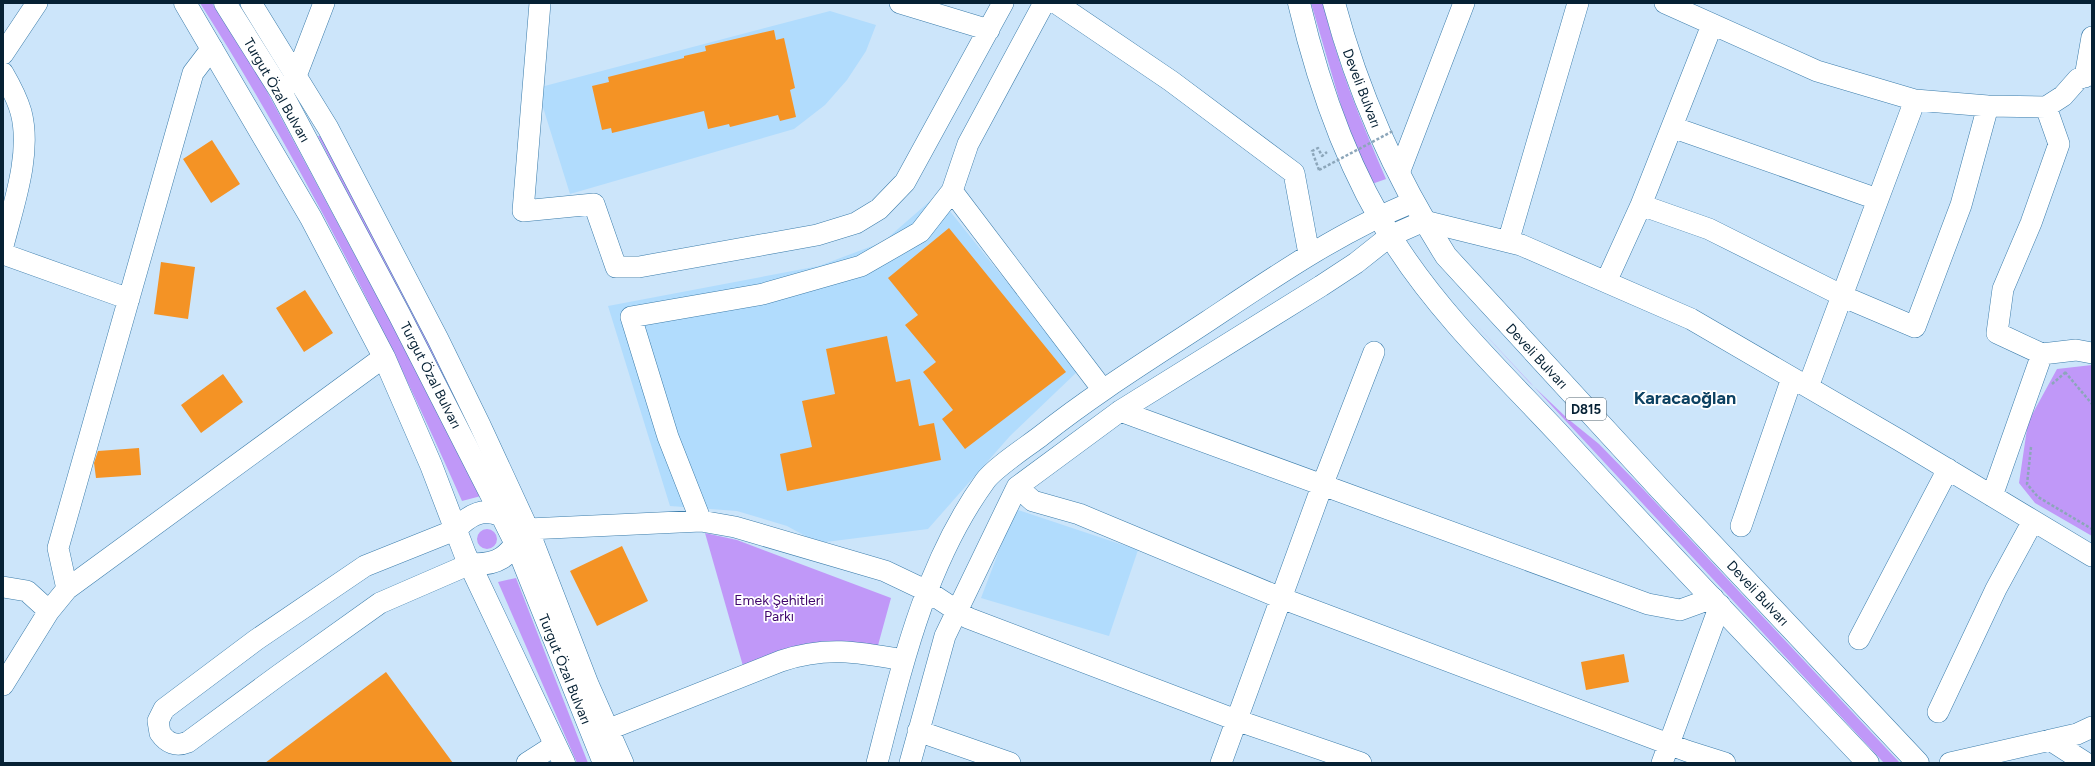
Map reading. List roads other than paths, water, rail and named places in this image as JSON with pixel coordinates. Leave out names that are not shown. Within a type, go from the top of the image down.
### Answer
[{"type":"main road","points":[[185,3],[311,218],[384,357],[431,465],[455,530],[470,564],[560,754]]},
{"type":"main road","name":"Turgut Özal Bulvarı","points":[[225,3],[280,92],[399,314],[502,516],[522,537],[604,763]]},
{"type":"main road","name":"D815","points":[[1299,3],[1325,97],[1344,146],[1364,190],[1390,236],[1415,272],[1449,315],[1868,763]]},
{"type":"main road","name":"Develi Bulvarı","points":[[1334,3],[1355,72],[1370,112],[1413,202],[1446,256],[1464,278],[1660,489],[1918,763]]},
{"type":"main road","points":[[455,530],[473,514],[486,511],[502,516]]},
{"type":"main road","points":[[470,564],[493,563],[509,554],[522,537]]},
{"type":"street","points":[[3,54],[37,3]]},
{"type":"street","name":"Turgut Özal Bulvarı","points":[[251,3],[328,128],[438,338],[497,459],[522,537],[622,763]]},
{"type":"street","points":[[280,92],[296,76],[324,3]]},
{"type":"street","points":[[540,3],[523,211],[594,204],[616,267],[639,266],[817,235],[856,223],[879,209],[905,182],[1003,3]]},
{"type":"street","points":[[900,3],[989,30]]},
{"type":"street","points":[[701,521],[668,437],[631,316],[763,294],[862,266],[920,232],[952,190],[968,144],[1044,3]]},
{"type":"street","points":[[1056,3],[1171,81],[1294,173],[1309,254]]},
{"type":"street","points":[[1399,173],[1464,3]]},
{"type":"street","points":[[1508,242],[1578,3]]},
{"type":"street","points":[[1665,3],[1817,71],[1915,100],[1988,106],[2046,107],[2063,96],[2078,79],[2088,75],[2092,37]]},
{"type":"street","points":[[1606,282],[1641,205],[1712,24]]},
{"type":"street","points":[[67,589],[58,548],[193,73],[212,48]]},
{"type":"street","points":[[3,73],[13,90],[21,112],[24,142],[21,176],[3,246]]},
{"type":"street","points":[[1741,526],[1800,383],[1842,295],[1915,100]]},
{"type":"street","points":[[1641,205],[1709,229],[1842,295],[1915,327],[1961,205],[1988,106]]},
{"type":"street","points":[[2046,107],[2059,144],[2031,223],[2003,290],[1997,333],[2042,354],[2076,350],[2092,353]]},
{"type":"street","points":[[1672,127],[1877,199]]},
{"type":"street","points":[[952,190],[1103,390]]},
{"type":"street","points":[[876,763],[903,660],[927,591],[964,512],[986,478],[1075,408],[1309,254],[1379,216],[1413,202]]},
{"type":"street","points":[[910,763],[945,636],[958,611],[984,552],[1017,487],[1120,411],[1322,286],[1356,263],[1390,236],[1424,221],[1521,246],[1692,319],[1948,469],[2092,556]]},
{"type":"street","points":[[3,254],[129,299]]},
{"type":"street","points":[[1221,763],[1280,598],[1374,352]]},
{"type":"street","points":[[1992,496],[2042,354]]},
{"type":"street","points":[[5,678],[49,611],[67,589],[384,357]]},
{"type":"street","points":[[1120,411],[1648,604],[1680,610],[1716,602]]},
{"type":"street","points":[[1859,639],[1948,469]]},
{"type":"street","points":[[1017,487],[1033,501],[1079,514],[1280,598],[1669,744],[1725,763]]},
{"type":"street","points":[[522,537],[701,521],[735,527],[885,571],[927,591],[968,618],[1236,720],[1362,763]]},
{"type":"street","points":[[1938,712],[1996,590],[2033,521]]},
{"type":"street","points":[[455,530],[365,566],[256,640],[164,709],[158,721],[160,733],[173,744],[183,744],[188,742],[278,675],[380,603],[470,564]]},
{"type":"street","points":[[3,587],[27,591],[49,611]]},
{"type":"street","points":[[1662,763],[1716,602]]},
{"type":"street","points":[[607,730],[781,661],[810,653],[853,651],[903,660]]},
{"type":"street","points":[[1950,763],[2077,734],[2092,727]]},
{"type":"street","points":[[918,731],[1010,763]]},
{"type":"street","points":[[2050,740],[2086,763]]},
{"type":"street","points":[[527,763],[560,754]]},
{"type":"district","name":"Karacaoğlan","points":[[1685,398]]},
{"type":"park label","name":"Emek Şehitleri Parkı","points":[[779,608]]}]
